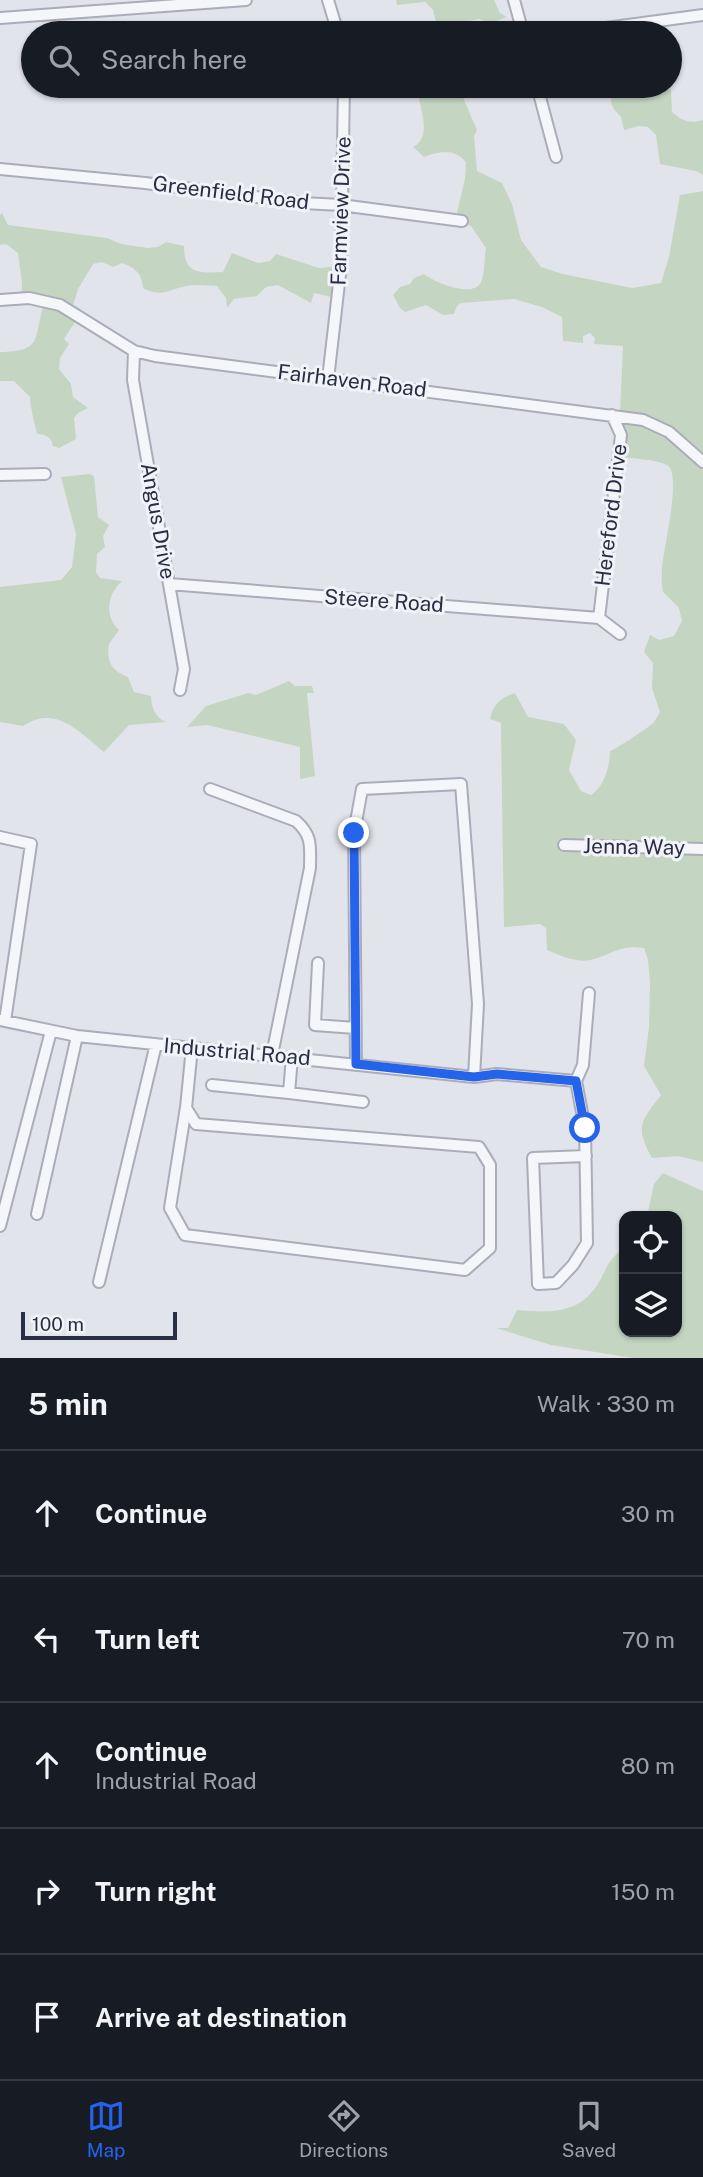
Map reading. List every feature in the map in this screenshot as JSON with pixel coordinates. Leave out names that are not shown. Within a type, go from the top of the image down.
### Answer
[{"type":"street","points":[[0,18],[246,0]]},
{"type":"street","points":[[328,0],[334,21]]},
{"type":"street","points":[[514,0],[520,21]]},
{"type":"street","points":[[658,21],[703,15]]},
{"type":"street","name":"Farmview Drive","points":[[327,379],[344,223],[341,205],[344,98]]},
{"type":"street","points":[[540,98],[556,157]]},
{"type":"street","name":"Greenfield Road","points":[[0,169],[145,183],[303,204],[341,205],[462,221]]},
{"type":"street","name":"Fairhaven Road","points":[[0,300],[29,299],[60,305],[134,351],[643,420],[669,432],[703,462]]},
{"type":"street","name":"Angus Drive","points":[[134,351],[133,380],[184,669],[180,690]]},
{"type":"street","name":"Hereford Drive","points":[[598,618],[621,435],[612,415]]},
{"type":"street","points":[[0,475],[45,474]]},
{"type":"street","name":"Steere Road","points":[[169,584],[598,618]]},
{"type":"street","points":[[598,618],[620,634]]},
{"type":"street","points":[[356,1064],[354,833],[362,789],[461,784],[478,1004],[474,1077]]},
{"type":"street","points":[[210,789],[296,821],[305,830],[310,841],[310,869],[272,1055]]},
{"type":"street","points":[[0,837],[31,844],[3,1021]]},
{"type":"street","name":"Jenna Way","points":[[564,845],[703,849]]},
{"type":"street","points":[[0,956],[14,959]]},
{"type":"street","points":[[318,963],[315,1025],[355,1028]]},
{"type":"street","points":[[586,1156],[533,1158],[538,1284],[556,1283],[573,1265],[587,1243],[586,1156],[585,1128],[576,1081],[583,1065],[589,993]]},
{"type":"street","name":"Industrial Road","points":[[3,1021],[77,1036],[474,1077],[497,1074],[576,1081]]},
{"type":"street","points":[[0,1226],[51,1031]]},
{"type":"street","points":[[37,1213],[77,1036]]},
{"type":"street","points":[[99,1282],[156,1044]]},
{"type":"street","points":[[186,1107],[197,1124],[479,1147],[490,1165],[489,1248],[465,1270],[185,1235],[170,1208],[192,1048]]},
{"type":"street","points":[[289,1093],[292,1057]]},
{"type":"street","points":[[212,1085],[363,1102]]},
{"type":"green space","points":[[396,0],[494,0],[500,13],[507,17],[496,21],[436,21],[433,10],[425,2],[397,5]]},
{"type":"green space","points":[[419,98],[463,98],[477,130],[474,136],[477,171],[502,183],[512,204],[521,240],[541,267],[563,274],[632,288],[661,283],[669,257],[680,195],[703,191],[703,1162],[678,1156],[652,1158],[643,1139],[644,1119],[661,1095],[644,1066],[649,1027],[650,982],[644,948],[628,947],[598,958],[579,960],[547,950],[546,928],[540,924],[504,927],[501,723],[490,719],[498,702],[515,693],[528,717],[564,724],[576,740],[569,770],[581,791],[591,795],[605,776],[610,751],[654,722],[660,712],[652,688],[653,663],[644,652],[650,635],[659,640],[674,636],[682,621],[679,608],[663,592],[662,582],[672,497],[671,471],[667,465],[657,461],[618,456],[623,346],[594,344],[595,338],[590,333],[583,336],[583,343],[563,341],[562,317],[542,307],[514,299],[461,303],[454,314],[443,315],[426,305],[405,312],[400,308],[393,295],[400,287],[410,284],[414,278],[424,274],[444,285],[470,289],[477,287],[483,274],[486,248],[471,226],[455,221],[465,179],[466,162],[456,154],[446,152],[424,157],[413,147],[422,138],[423,118]]},
{"type":"green space","points":[[611,98],[671,98],[672,112],[679,118],[694,122],[703,120],[703,175],[696,171],[660,164],[656,135],[648,127],[639,126],[624,130],[621,117]]},
{"type":"green space","points":[[2,213],[8,225],[107,238],[121,244],[148,248],[158,247],[166,242],[184,246],[190,267],[201,272],[223,272],[232,253],[258,263],[270,261],[276,254],[319,268],[339,266],[336,298],[314,293],[311,303],[278,285],[266,287],[257,296],[234,299],[227,308],[226,298],[217,286],[191,285],[156,293],[143,288],[139,275],[127,265],[122,263],[113,267],[102,262],[93,264],[78,289],[71,312],[77,319],[64,339],[69,344],[60,358],[59,369],[71,384],[73,397],[88,408],[74,418],[76,439],[59,448],[53,446],[48,437],[37,434],[30,397],[14,381],[0,381],[0,352],[23,349],[34,342],[43,306],[21,302],[22,282],[18,253],[6,244],[0,245]]},
{"type":"green space","points":[[90,474],[94,476],[98,517],[109,525],[103,536],[105,547],[97,554],[96,572],[100,578],[122,581],[113,593],[109,606],[111,618],[119,630],[109,644],[109,661],[114,669],[128,677],[134,692],[151,696],[154,711],[166,722],[129,725],[104,752],[76,729],[57,719],[35,720],[23,726],[0,722],[0,587],[61,580],[72,567],[76,534],[61,477]]},
{"type":"green space","points":[[289,681],[295,686],[312,686],[314,693],[307,693],[315,776],[300,779],[300,747],[207,725],[187,727],[206,706],[248,693],[256,695]]},
{"type":"green space","points":[[663,1173],[703,1191],[703,1358],[633,1358],[551,1345],[496,1328],[508,1328],[517,1310],[557,1310],[575,1305],[591,1293],[619,1252],[619,1337],[682,1337],[682,1211],[648,1211],[654,1184]]},
{"type":"route","points":[[354,833],[356,1064],[474,1077],[497,1074],[576,1081],[585,1128]]}]
